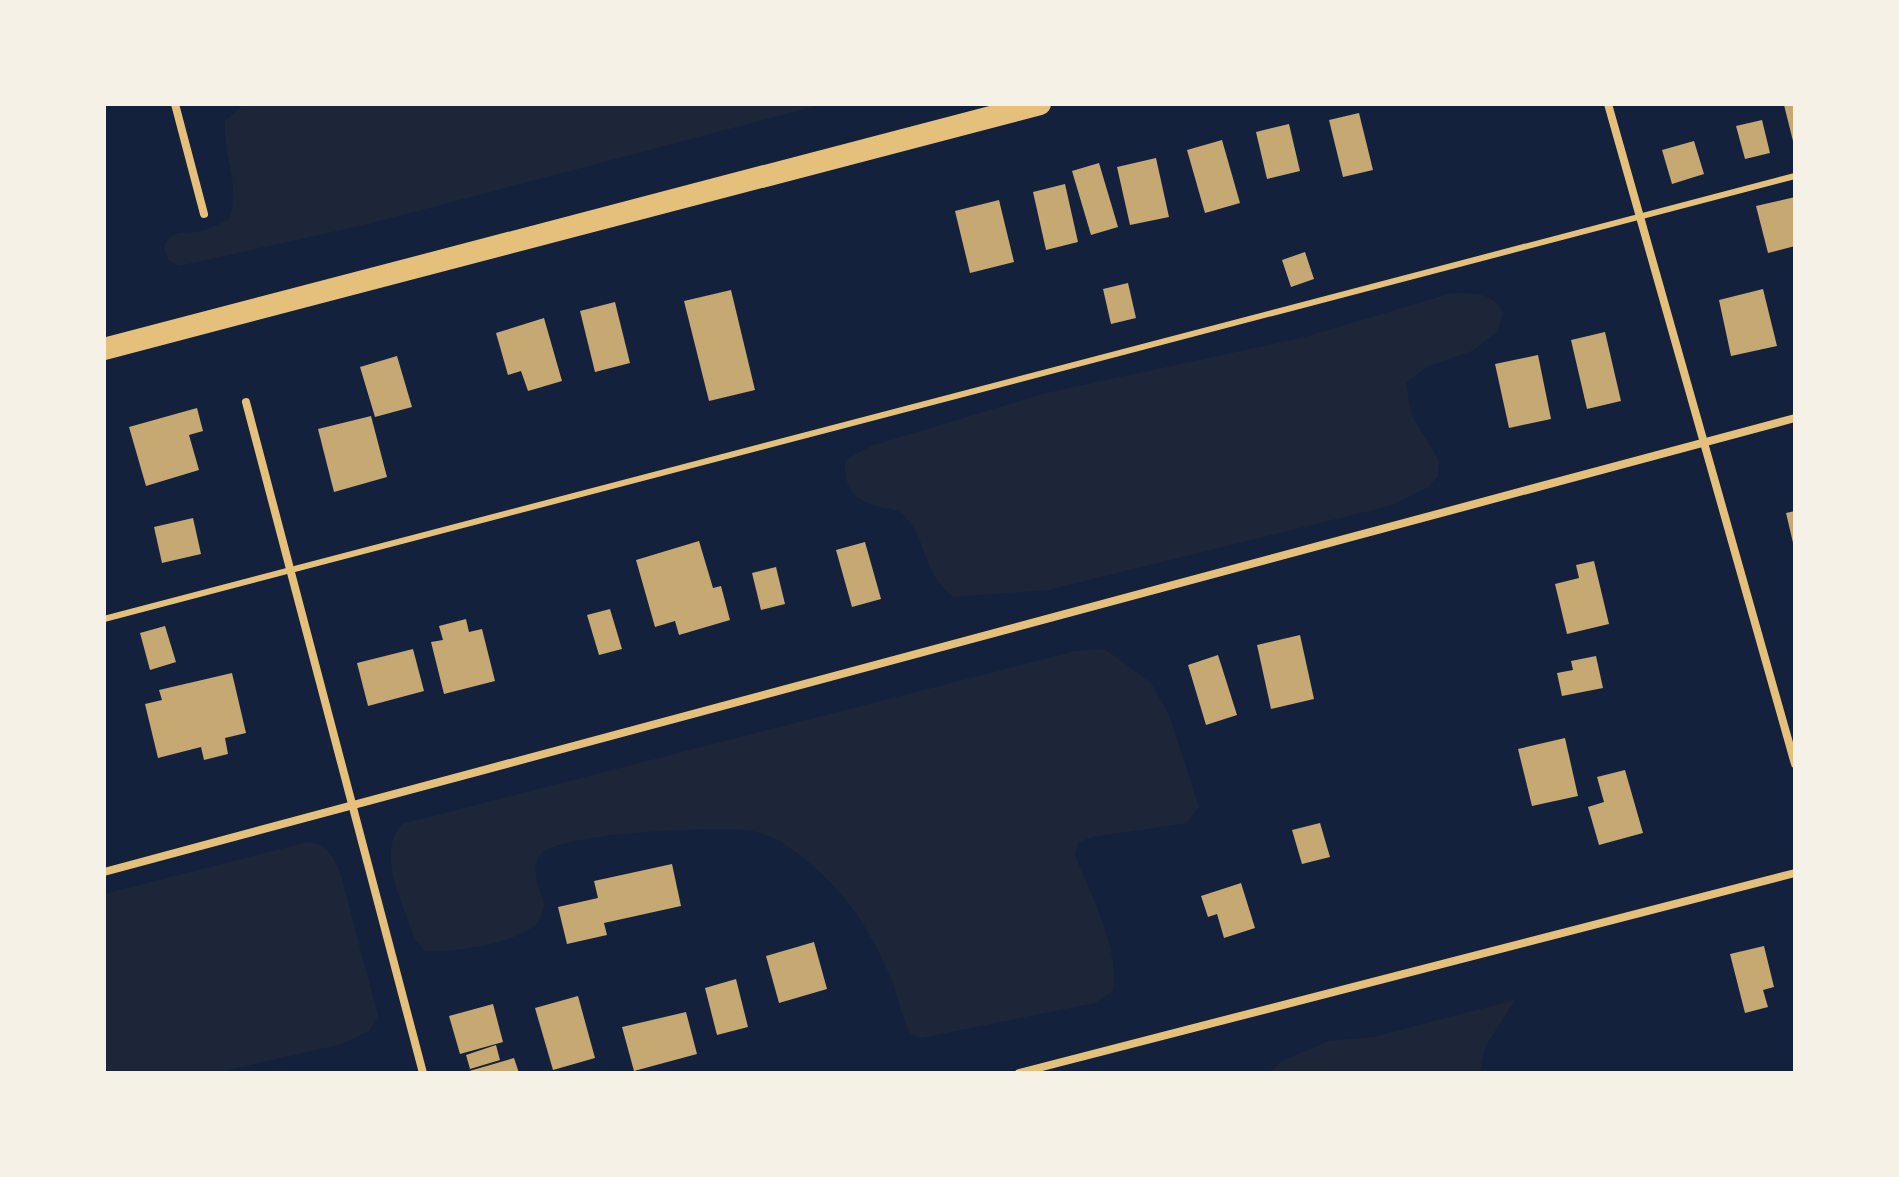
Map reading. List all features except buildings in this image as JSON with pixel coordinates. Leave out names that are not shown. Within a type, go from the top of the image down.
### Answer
[{"type":"highway","points":[[104,349],[1040,104]]},
{"type":"street","points":[[175,104],[204,214]]},
{"type":"street","points":[[1608,104],[1795,764]]},
{"type":"street","points":[[246,402],[423,1073]]},
{"type":"street","points":[[104,872],[1795,418]]},
{"type":"street","points":[[1019,1073],[1795,873]]},
{"type":"lane","points":[[104,619],[1795,176]]},
{"type":"shaded area","points":[[244,104],[824,104],[368,224],[179,266],[168,260],[164,246],[172,236],[205,230],[230,219],[233,192],[225,121]]},
{"type":"shaded area","points":[[1452,293],[1481,295],[1493,300],[1503,312],[1498,331],[1472,351],[1426,367],[1406,383],[1411,414],[1439,461],[1438,476],[1428,487],[1393,505],[1048,590],[953,597],[934,576],[910,522],[897,511],[858,498],[846,479],[845,460],[871,446],[1046,393],[1305,337]]},
{"type":"shaded area","points":[[1105,649],[1151,683],[1169,715],[1199,807],[1187,823],[1092,837],[1078,843],[1075,855],[1108,940],[1114,975],[1113,991],[1095,1003],[921,1038],[910,1033],[882,958],[847,902],[800,855],[780,841],[745,830],[638,833],[554,847],[541,854],[536,866],[545,906],[537,922],[526,931],[499,942],[451,950],[425,951],[415,939],[391,864],[394,836],[402,824],[1075,651]]},
{"type":"shaded area","points":[[308,842],[320,845],[328,852],[340,872],[378,1016],[369,1031],[342,1044],[215,1073],[104,1073],[104,894]]},
{"type":"shaded area","points":[[1515,1000],[1485,1047],[1480,1073],[1269,1073],[1282,1061],[1329,1041],[1373,1037]]}]
